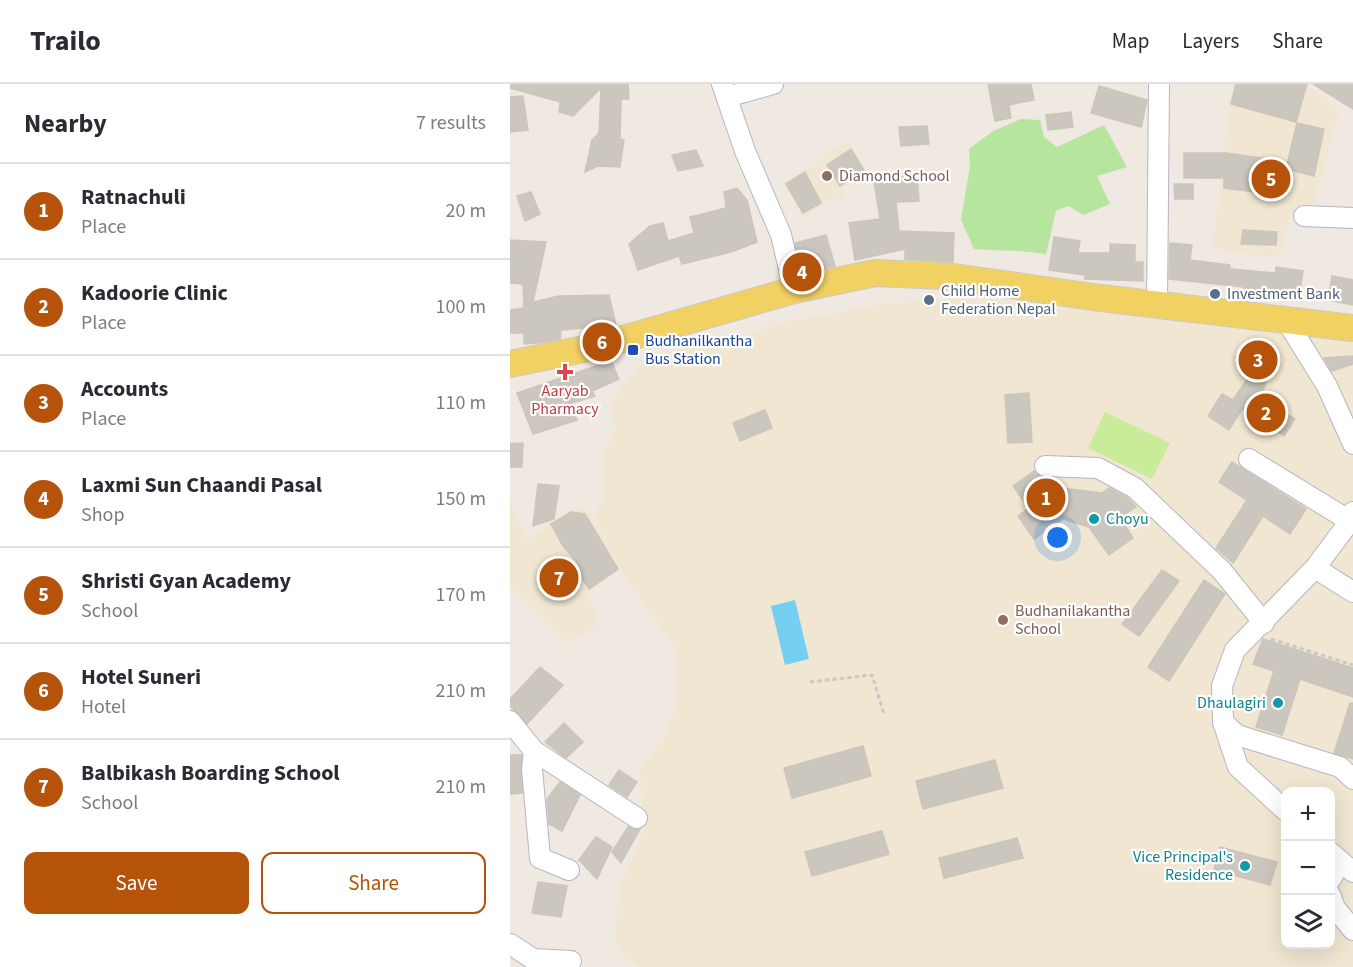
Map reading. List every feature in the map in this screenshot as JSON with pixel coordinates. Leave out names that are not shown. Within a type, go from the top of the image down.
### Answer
[{"type":"main road","points":[[510,364],[599,346],[794,290],[875,273],[947,276],[1353,328]]},
{"type":"street","points":[[773,84],[724,91],[745,151],[781,235],[794,290]]},
{"type":"street","points":[[1156,304],[1159,84]]},
{"type":"street","points":[[1304,216],[1353,218]]},
{"type":"street","points":[[1286,320],[1327,386],[1353,444]]},
{"type":"street","points":[[1250,459],[1351,516],[1315,568],[1266,621],[1235,650],[1222,686],[1223,722],[1238,766],[1281,806]]},
{"type":"street","points":[[1045,466],[1098,468],[1135,488],[1221,571],[1266,621]]},
{"type":"street","points":[[1315,568],[1353,592]]},
{"type":"street","points":[[510,721],[534,751],[637,818]]},
{"type":"street","points":[[1223,722],[1237,735],[1340,767],[1353,778]]},
{"type":"street","points":[[534,751],[532,769],[540,858],[569,870]]},
{"type":"street","points":[[1330,895],[1335,908],[1353,930]]},
{"type":"street","points":[[510,944],[533,959],[571,962]]},
{"type":"path","points":[[1266,621],[1276,626],[1266,638],[1353,665]]},
{"type":"path","points":[[810,682],[872,675],[884,714]]},
{"type":"shaded area","points":[[1232,84],[1297,84],[1315,91],[1339,111],[1314,204],[1296,206],[1290,218],[1283,250],[1275,257],[1235,253],[1213,246]]},
{"type":"shaded area","name":"Diamond School","points":[[848,142],[867,170],[843,189],[844,197],[827,201],[804,218],[782,182],[821,162],[823,155]]},
{"type":"shaded area","name":"Budhanilakantha School","points":[[981,297],[1071,308],[1257,324],[1353,338],[1353,967],[640,967],[624,954],[615,941],[617,908],[622,881],[644,830],[640,769],[664,738],[678,704],[676,650],[620,569],[588,592],[599,624],[567,644],[510,587],[510,500],[528,542],[566,511],[588,509],[614,558],[595,515],[606,491],[602,460],[616,427],[610,403],[650,354],[732,340],[784,322],[884,304]]},
{"type":"green space","points":[[1021,119],[1040,120],[1044,137],[1057,147],[1104,125],[1127,167],[1097,176],[1110,204],[1083,215],[1068,206],[1056,211],[1046,254],[974,249],[961,220],[970,166],[969,149],[993,131]]},
{"type":"green space","points":[[1105,412],[1170,443],[1152,479],[1088,448]]},
{"type":"water","points":[[795,600],[809,659],[785,665],[771,606]]},
{"type":"building","points":[[510,84],[628,84],[629,99],[621,99],[620,139],[624,140],[620,167],[598,166],[585,172],[592,140],[599,133],[601,88],[573,116],[559,112],[560,102],[510,88]]},
{"type":"building","points":[[988,84],[1031,84],[1034,100],[1009,105],[1011,118],[995,121]]},
{"type":"building","points":[[1236,84],[1307,84],[1296,122],[1231,104]]},
{"type":"building","points":[[1313,84],[1353,84],[1353,109]]},
{"type":"building","points":[[1099,86],[1147,100],[1141,127],[1091,113]]},
{"type":"building","points":[[523,96],[528,130],[510,132],[510,97]]},
{"type":"building","points":[[1071,112],[1073,127],[1048,130],[1046,115]]},
{"type":"building","points":[[1297,123],[1324,129],[1314,176],[1286,169]]},
{"type":"building","points":[[927,126],[929,144],[901,146],[899,127]]},
{"type":"building","points":[[851,149],[864,170],[840,186],[827,165]]},
{"type":"building","points":[[696,150],[703,166],[678,171],[672,155]]},
{"type":"building","points":[[1184,153],[1226,153],[1282,161],[1278,184],[1269,194],[1224,188],[1224,178],[1184,178]]},
{"type":"building","points":[[805,172],[821,203],[803,213],[786,184]]},
{"type":"building","points":[[917,174],[919,201],[896,202],[899,231],[954,233],[953,262],[905,259],[905,249],[855,260],[849,223],[880,219],[874,181]]},
{"type":"building","points":[[1174,184],[1193,184],[1193,199],[1175,199]]},
{"type":"building","points":[[737,188],[747,200],[757,242],[731,252],[682,264],[679,256],[638,270],[629,244],[650,226],[663,223],[668,241],[694,233],[690,217],[726,208],[724,192]]},
{"type":"building","points":[[531,192],[540,214],[525,221],[517,196]]},
{"type":"building","points":[[1243,230],[1277,232],[1276,245],[1241,244]]},
{"type":"building","points":[[826,235],[835,266],[802,273],[795,243]]},
{"type":"building","points":[[1054,237],[1080,241],[1078,253],[1110,253],[1110,244],[1135,245],[1135,262],[1143,262],[1143,281],[1085,279],[1085,275],[1049,270]]},
{"type":"building","points":[[510,240],[546,242],[533,302],[559,296],[609,295],[616,325],[561,330],[560,339],[538,343],[524,344],[524,333],[510,333],[510,310],[524,308],[523,284],[510,283]]},
{"type":"building","points":[[1170,243],[1192,245],[1190,260],[1230,265],[1230,269],[1276,273],[1276,267],[1303,271],[1299,300],[1243,296],[1244,287],[1169,279]]},
{"type":"building","points":[[1332,276],[1353,280],[1353,305],[1328,300]]},
{"type":"building","points":[[1249,340],[1277,349],[1262,394],[1258,396],[1295,419],[1284,436],[1242,409],[1229,430],[1208,416],[1222,394],[1233,400],[1250,375],[1239,371]]},
{"type":"building","points":[[1353,356],[1353,364],[1332,371],[1324,358]]},
{"type":"building","points":[[611,361],[619,379],[592,391],[595,396],[569,404],[577,420],[533,434],[517,393]]},
{"type":"building","points":[[1029,393],[1032,442],[1008,443],[1005,395]]},
{"type":"building","points":[[765,410],[772,428],[740,441],[733,423]]},
{"type":"building","points":[[523,443],[522,467],[510,467],[510,444]]},
{"type":"building","points":[[1232,462],[1306,509],[1290,534],[1263,516],[1233,563],[1216,548],[1247,500],[1219,482]]},
{"type":"building","points":[[1034,471],[1039,476],[1047,478],[1053,487],[1102,493],[1109,488],[1128,498],[1136,507],[1120,517],[1133,538],[1109,555],[1089,527],[1063,519],[1034,539],[1018,516],[1029,508],[1013,486]]},
{"type":"building","points":[[538,484],[559,486],[554,519],[533,526]]},
{"type":"building","points":[[571,512],[585,514],[618,569],[589,589],[573,565],[577,562],[563,546],[551,524]]},
{"type":"building","points":[[1162,570],[1179,581],[1139,636],[1122,624]]},
{"type":"building","points":[[1204,580],[1225,594],[1169,681],[1148,667]]},
{"type":"building","points":[[1263,639],[1353,668],[1353,697],[1300,679],[1282,735],[1256,727],[1274,671],[1253,664]]},
{"type":"building","points":[[540,667],[563,685],[527,724],[510,706],[510,699]]},
{"type":"building","points":[[1350,703],[1353,703],[1353,759],[1334,753]]},
{"type":"building","points":[[564,723],[583,742],[566,758],[545,742]]},
{"type":"building","points":[[863,746],[871,776],[792,798],[784,768]]},
{"type":"building","points":[[510,755],[522,755],[522,793],[510,794]]},
{"type":"building","points":[[995,760],[1003,788],[923,809],[916,781]]},
{"type":"building","points":[[619,770],[637,782],[627,797],[609,785]]},
{"type":"building","points":[[560,782],[580,795],[562,831],[549,824],[547,799]]},
{"type":"building","points":[[628,827],[640,829],[621,863],[612,852]]},
{"type":"building","points":[[882,831],[889,854],[812,876],[805,852]]},
{"type":"building","points":[[596,837],[612,847],[597,879],[579,860]]},
{"type":"building","points":[[1017,838],[1023,858],[944,878],[939,858]]},
{"type":"building","name":"Vice Principal's Residence","points":[[1220,847],[1277,862],[1270,885],[1214,870]]},
{"type":"building","points":[[538,882],[567,886],[561,917],[532,913]]},
{"type":"place","name":"Diamond School","points":[[827,176]]},
{"type":"place","name":"Shristi Gyan Academy","points":[[1271,179]]},
{"type":"place","name":"Laxmi Sun Chaandi Pasal","points":[[802,272]]},
{"type":"place","name":"Investment Bank","points":[[1215,294]]},
{"type":"place","name":"Child Home Federation Nepal","points":[[929,300]]},
{"type":"place","name":"Hotel Suneri","points":[[602,342]]},
{"type":"place","name":"Budhanilkantha Bus Station","points":[[633,350]]},
{"type":"place","name":"Accounts","points":[[1258,360]]},
{"type":"place","name":"Aaryab Pharmacy","points":[[565,372]]},
{"type":"place","name":"Kadoorie Clinic","points":[[1266,413]]},
{"type":"place","name":"Ratnachuli","points":[[1046,498]]},
{"type":"place","name":"Choyu","points":[[1094,519]]},
{"type":"place","name":"Balbikash Boarding School","points":[[559,578]]},
{"type":"place","name":"Budhanilakantha School","points":[[1003,620]]},
{"type":"place","name":"Dhaulagiri","points":[[1278,703]]},
{"type":"place","name":"Vice Principal's Residence","points":[[1245,866]]}]
